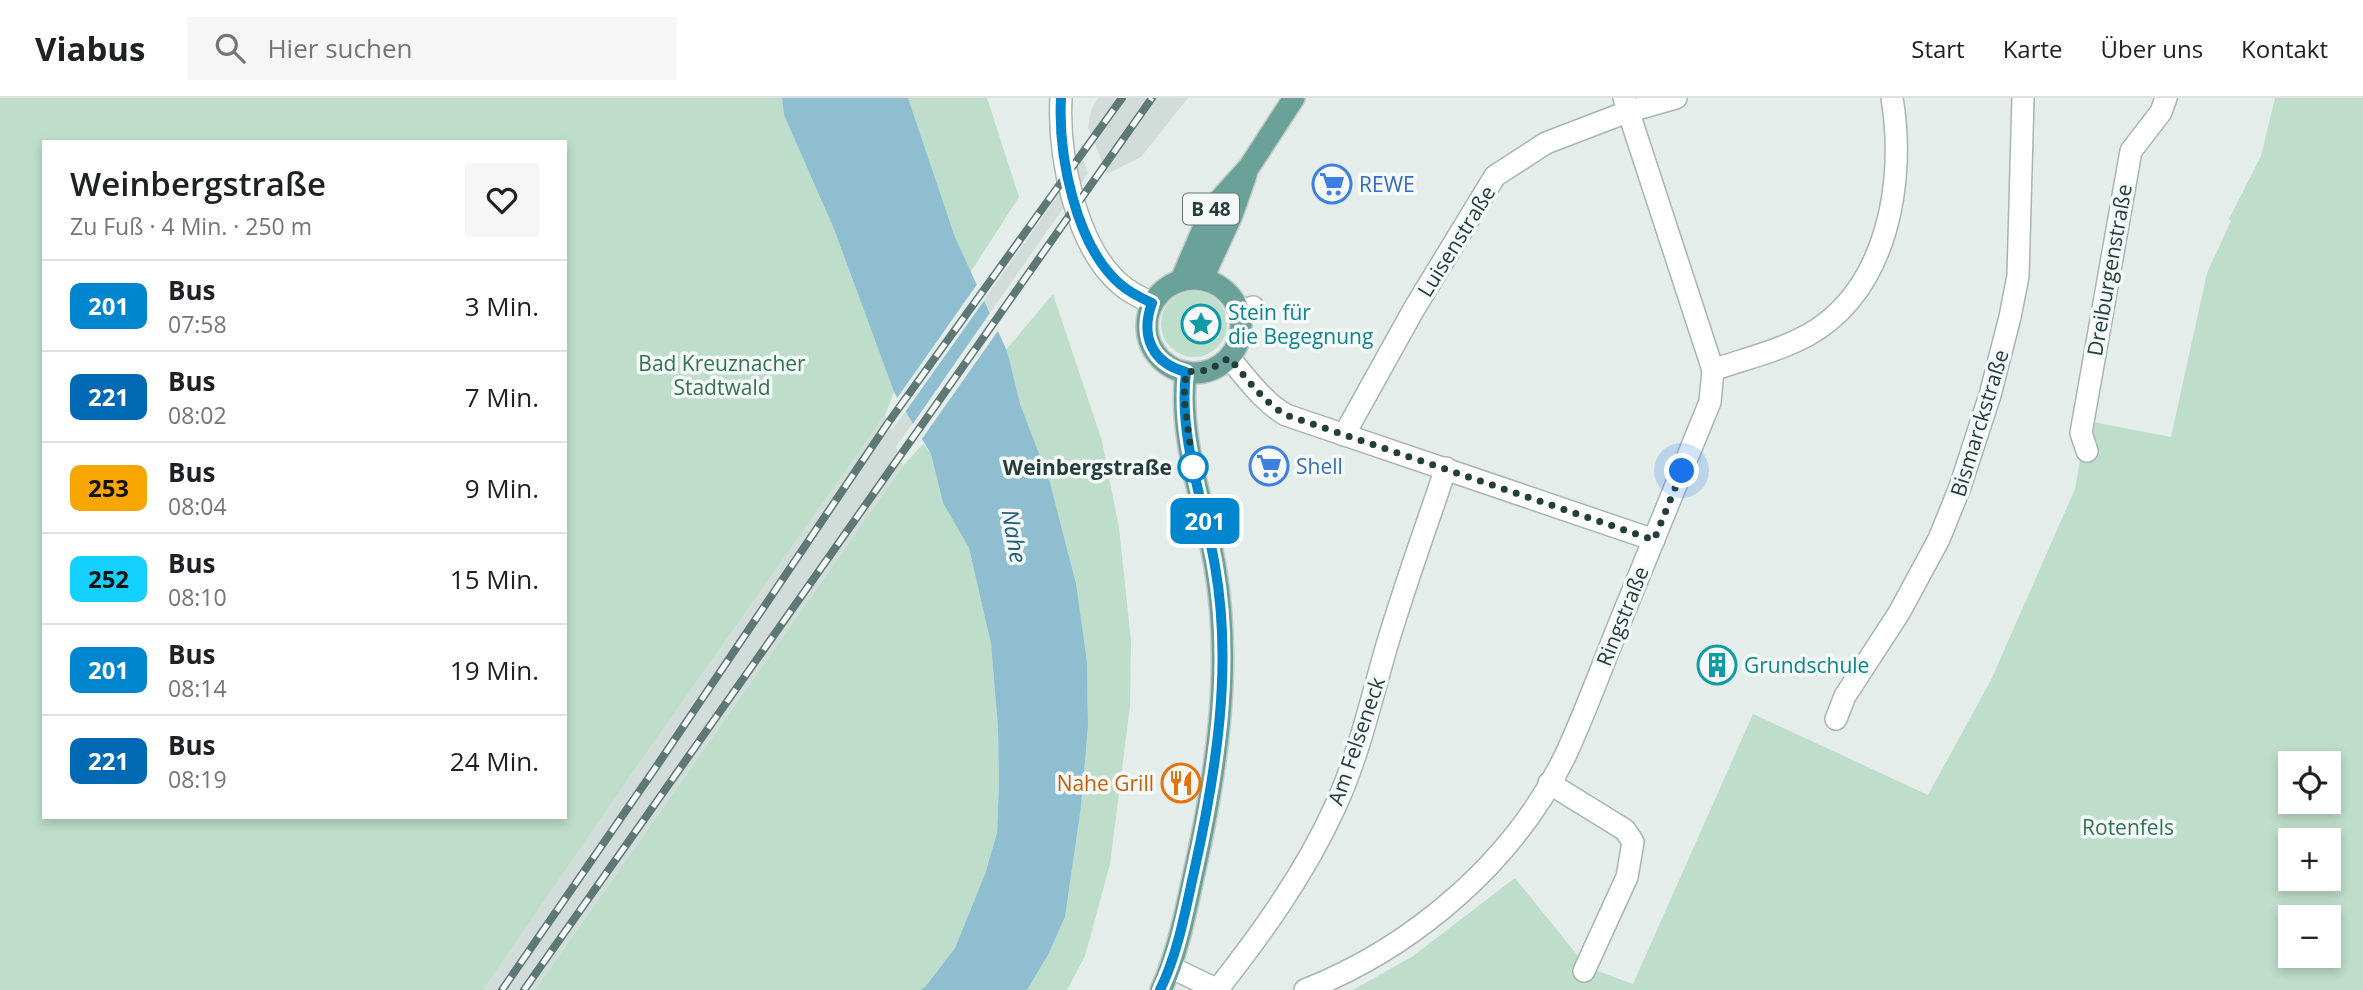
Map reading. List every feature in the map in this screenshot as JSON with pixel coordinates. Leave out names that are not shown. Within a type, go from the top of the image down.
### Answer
[{"type":"main road","name":"B 48","points":[[1181,280],[1212,208],[1249,167],[1294,98]]},
{"type":"main road","name":"B 48","points":[[1205,279],[1249,167]]},
{"type":"main road","points":[[1205,279],[1227,292],[1246,309],[1236,348],[1229,358],[1209,370],[1186,372],[1166,364],[1152,347],[1147,326],[1152,303],[1166,288],[1181,280],[1205,279]]},
{"type":"main road","points":[[1161,990],[1187,905],[1207,812],[1215,765],[1222,680],[1219,592],[1192,465],[1184,399],[1186,372]]},
{"type":"street","points":[[1061,98],[1064,162],[1074,202],[1088,237],[1118,283],[1152,303]]},
{"type":"street","name":"Luisenstraße","points":[[1344,435],[1414,309],[1495,177],[1546,143],[1626,105],[1676,98]]},
{"type":"street","points":[[1713,370],[1807,335],[1828,322],[1852,300],[1877,252],[1888,221],[1895,188],[1898,155],[1892,98]]},
{"type":"street","name":"Bismarckstraße","points":[[1836,719],[1845,696],[1899,612],[1940,539],[1990,395],[2018,276],[2023,98]]},
{"type":"street","name":"Dreiburgenstraße","points":[[2087,452],[2081,433],[2131,151],[2161,111],[2166,98]]},
{"type":"street","name":"Ringstraße","points":[[1305,990],[1346,972],[1418,927],[1447,905],[1504,850],[1565,755],[1710,402],[1713,370],[1626,105]]},
{"type":"street","points":[[1229,358],[1277,410],[1654,540]]},
{"type":"street","name":"Am Felseneck","points":[[1217,990],[1293,885],[1317,845],[1335,807],[1352,768],[1403,593],[1446,468]]},
{"type":"street","points":[[1549,783],[1625,830],[1633,842],[1627,877],[1584,971]]},
{"type":"street","points":[[1170,967],[1217,990]]},
{"type":"shaded area","points":[[1098,98],[1188,98],[1141,157],[1107,174],[1088,127],[1091,110]]},
{"type":"shaded area","points":[[1083,160],[1088,173],[896,447],[903,466],[535,990],[483,990],[885,415],[892,430]]},
{"type":"green space","name":"Bad Kreuznacher Stadtwald","points":[[0,98],[782,98],[784,115],[834,229],[894,392],[885,415],[483,990],[0,990]]},
{"type":"green space","points":[[908,98],[987,98],[1019,197],[970,273],[955,237]]},
{"type":"green space","name":"Rotenfels","points":[[2275,98],[2363,98],[2363,990],[1353,990],[1413,956],[1515,878],[1587,967],[1633,984],[1753,714],[1928,795],[1991,680],[2075,489],[2087,421],[2171,437],[2207,273],[2231,221],[2229,219],[2261,156]]},
{"type":"green space","points":[[1194,291],[1207,293],[1222,306],[1227,324],[1225,337],[1212,352],[1194,357],[1181,355],[1166,342],[1161,324],[1163,311],[1176,296]]},
{"type":"green space","points":[[1053,294],[1102,441],[1119,528],[1131,641],[1130,706],[1110,864],[1085,956],[1067,990],[1027,990],[1048,955],[1065,917],[1081,807],[1088,728],[1087,663],[1006,350]]},
{"type":"green space","points":[[923,444],[931,454],[943,503],[969,548],[991,644],[998,727],[997,833],[985,874],[955,948],[920,990],[535,990],[903,466]]},
{"type":"water","name":"Nahe","points":[[782,98],[908,98],[955,237],[1007,351],[1020,404],[1050,483],[1076,584],[1087,663],[1088,727],[1081,807],[1065,917],[1048,955],[1027,990],[920,990],[955,948],[985,874],[997,833],[998,727],[991,644],[969,548],[943,503],[931,454],[894,392],[834,229],[784,115]]},
{"type":"pier","points":[[978,283],[986,298],[903,415],[895,401]]},
{"type":"pier","points":[[992,310],[1000,328],[919,443],[910,428]]},
{"type":"railway","points":[[502,990],[888,423],[1122,98]]},
{"type":"railway","points":[[524,990],[1152,98]]},
{"type":"bus line","name":"201","points":[[1061,98],[1064,162],[1078,213],[1088,237],[1118,283],[1152,303],[1148,315],[1148,337],[1158,356],[1166,364],[1186,372],[1184,399],[1192,465],[1219,592],[1222,680],[1215,765],[1187,905],[1170,967],[1160,990]]},
{"type":"place","name":"REWE","points":[[1332,184]]},
{"type":"place","name":"Stein für die Begegnung","points":[[1201,324]]},
{"type":"place","name":"Shell","points":[[1269,466]]},
{"type":"place","name":"Weinbergstraße","points":[[1193,467]]},
{"type":"place","name":"Grundschule","points":[[1717,665]]},
{"type":"place","name":"Nahe Grill","points":[[1181,783]]},
{"type":"route","points":[[1193,467],[1184,399],[1186,372],[1209,370],[1229,358],[1265,399],[1286,415],[1654,540],[1682,471]]}]
